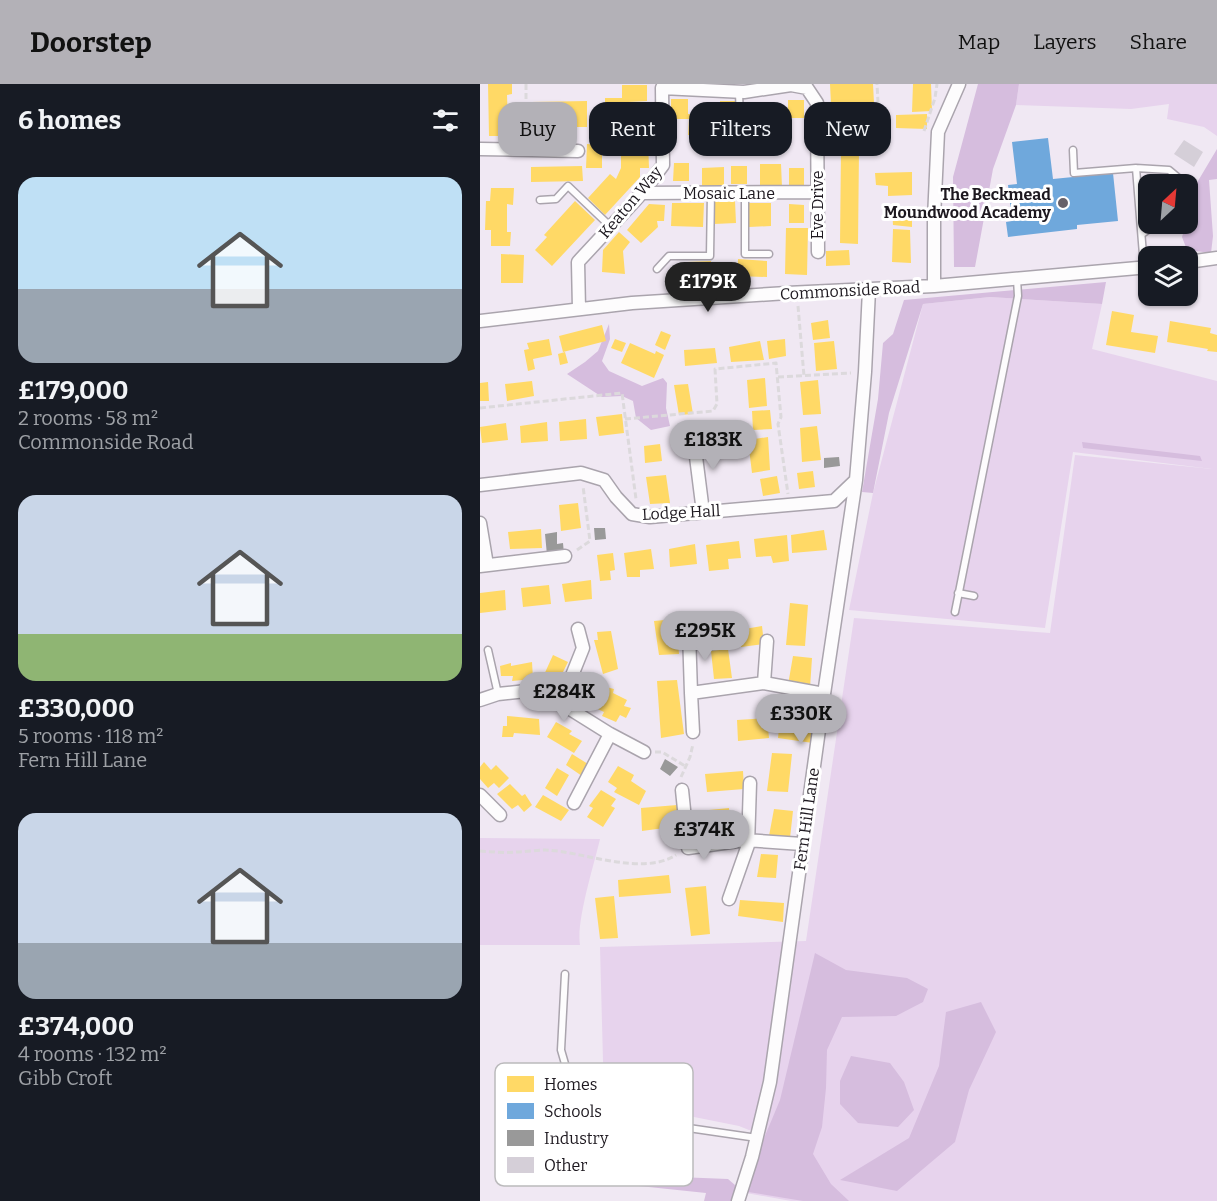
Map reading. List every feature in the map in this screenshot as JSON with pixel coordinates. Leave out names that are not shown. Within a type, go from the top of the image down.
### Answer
[{"type":"street","points":[[934,286],[938,132],[959,84]]},
{"type":"street","name":"Eve Drive","points":[[739,92],[791,85],[807,88],[817,103],[818,252]]},
{"type":"street","points":[[663,86],[739,92]]},
{"type":"street","name":"Keaton Way","points":[[579,309],[578,262],[642,193],[663,165],[663,86]]},
{"type":"street","points":[[480,149],[498,149]]},
{"type":"street","name":"Mosaic Lane","points":[[642,193],[817,192]]},
{"type":"street","points":[[1198,261],[1217,258]]},
{"type":"street","name":"Commonside Road","points":[[480,321],[644,302],[934,286],[1138,269]]},
{"type":"street","name":"Fern Hill Lane","points":[[738,1201],[757,1138],[770,1082],[802,844],[856,480],[866,372],[869,290]]},
{"type":"street","points":[[693,433],[703,512]]},
{"type":"street","points":[[480,485],[581,473]]},
{"type":"street","name":"Lodge Hall","points":[[581,473],[604,480],[632,514],[650,517],[834,501],[856,480]]},
{"type":"street","points":[[480,523],[484,565],[565,556]]},
{"type":"street","points":[[561,703],[583,648],[578,629]]},
{"type":"street","points":[[689,632],[693,736]]},
{"type":"street","points":[[764,683],[767,641]]},
{"type":"street","points":[[691,693],[764,683],[824,694]]},
{"type":"street","points":[[480,700],[498,694],[526,691],[554,699],[644,752]]},
{"type":"street","points":[[574,803],[610,734]]},
{"type":"street","points":[[729,899],[748,840],[750,783]]},
{"type":"street","points":[[682,790],[688,848],[748,840],[802,844]]},
{"type":"street","points":[[480,795],[500,815]]},
{"type":"lane","points":[[739,92],[739,102]]},
{"type":"lane","points":[[1073,150],[1074,173],[1136,168],[1169,170],[1174,174]]},
{"type":"lane","points":[[1136,168],[1138,190]]},
{"type":"lane","points":[[540,200],[556,199],[568,186],[611,227]]},
{"type":"lane","points":[[657,269],[669,256],[710,256],[711,193]]},
{"type":"lane","points":[[745,193],[745,254],[769,254]]},
{"type":"lane","points":[[1142,234],[1143,246]]},
{"type":"lane","points":[[955,612],[1018,296],[1017,279]]},
{"type":"lane","points":[[958,593],[974,596]]},
{"type":"lane","points":[[488,650],[498,694]]},
{"type":"lane","points":[[565,1063],[561,1050],[566,974]]},
{"type":"lane","points":[[693,1129],[757,1138]]},
{"type":"path","points":[[526,84],[526,102]]},
{"type":"path","points":[[877,84],[878,102]]},
{"type":"path","points":[[924,135],[924,127],[935,98],[937,84]]},
{"type":"path","points":[[797,293],[804,376]]},
{"type":"path","points":[[625,419],[713,411],[717,404],[715,369],[777,363],[781,417],[778,424],[789,504]]},
{"type":"path","points":[[778,377],[866,372]]},
{"type":"path","points":[[480,408],[622,393],[638,515]]},
{"type":"path","points":[[565,556],[590,541],[581,473]]},
{"type":"path","points":[[682,790],[680,780],[690,757],[693,736]]},
{"type":"path","points":[[644,752],[662,752],[685,766]]},
{"type":"path","points":[[480,851],[545,850],[636,864],[669,860],[688,848]]},
{"type":"shaded area","points":[[978,84],[1019,84],[1016,105],[993,169],[975,267],[954,267],[953,177]]},
{"type":"shaded area","points":[[1019,84],[1217,84],[1217,136],[1204,127],[1167,119],[1169,104],[1131,109],[1016,105]]},
{"type":"shaded area","points":[[1217,149],[1217,179],[1209,180],[1213,236],[1211,253],[1198,251],[1198,246],[1185,246],[1182,237],[1183,234],[1198,234],[1198,181]]},
{"type":"shaded area","points":[[1106,282],[1102,304],[990,297],[923,304],[889,413],[873,493],[862,492],[878,399],[883,343],[893,334],[904,300]]},
{"type":"shaded area","points":[[990,297],[1102,304],[1092,349],[1217,381],[1217,1201],[791,1201],[746,1193],[759,1129],[749,1130],[693,1117],[693,1063],[603,1063],[600,947],[806,941],[854,618],[1050,633],[1075,455],[1212,469],[1073,452],[1045,628],[849,610],[873,493],[923,304]]},
{"type":"shaded area","points":[[609,324],[610,339],[602,361],[609,371],[642,386],[663,378],[667,383],[666,408],[670,426],[651,430],[636,418],[633,401],[622,396],[602,397],[567,374],[598,351]]},
{"type":"shaded area","points":[[1082,442],[1200,456],[1202,461],[1083,448]]},
{"type":"shaded area","points":[[480,838],[600,839],[583,908],[579,935],[580,945],[480,945]]},
{"type":"shaded area","points":[[815,953],[846,970],[907,978],[928,989],[923,1002],[896,1016],[842,1017],[827,1050],[822,1127],[813,1154],[831,1184],[849,1201],[803,1201],[742,1191],[780,1100]]},
{"type":"shaded area","points":[[981,1002],[996,1032],[969,1090],[955,1142],[897,1191],[840,1180],[909,1138],[939,1066],[946,1012]]},
{"type":"shaded area","points":[[851,1056],[890,1063],[904,1082],[914,1110],[898,1127],[858,1123],[840,1104],[840,1081]]},
{"type":"shaded area","points":[[693,1178],[728,1179],[742,1191],[739,1201],[704,1201],[706,1193],[639,1186],[693,1186]]},
{"type":"building: Homes","points":[[488,84],[512,84],[512,94],[507,95],[507,102],[498,102],[498,136],[489,136]]},
{"type":"building: Homes","points":[[830,84],[873,84],[874,102],[831,102]]},
{"type":"building: Homes","points":[[913,84],[931,84],[932,111],[912,112]]},
{"type":"building: Homes","points":[[622,85],[647,85],[647,101],[605,102],[605,98],[622,98]]},
{"type":"building: Homes","points":[[671,99],[688,99],[689,119],[677,119],[677,102],[671,102]]},
{"type":"building: Homes","points":[[788,100],[804,100],[804,118],[792,118],[792,102]]},
{"type":"building: Homes","points":[[587,101],[587,127],[577,127],[577,102],[531,102]]},
{"type":"building: Homes","points":[[927,114],[927,129],[896,128],[896,115]]},
{"type":"building: Homes","points":[[587,144],[589,144],[589,156],[602,156],[602,168],[586,168]]},
{"type":"building: Homes","points":[[621,156],[649,156],[649,168],[640,168],[640,177],[605,215],[588,198],[610,174],[616,179],[621,168]]},
{"type":"building: Homes","points":[[841,156],[859,156],[858,244],[840,243]]},
{"type":"building: Homes","points":[[674,163],[689,163],[689,181],[673,181]]},
{"type":"building: Homes","points":[[760,164],[781,164],[782,187],[760,188]]},
{"type":"building: Homes","points":[[582,166],[583,181],[531,182],[531,167]]},
{"type":"building: Homes","points":[[731,166],[747,166],[747,184],[731,184]]},
{"type":"building: Homes","points":[[724,167],[724,190],[702,190],[702,168]]},
{"type":"building: Homes","points":[[789,168],[804,168],[804,186],[789,186]]},
{"type":"building: Homes","points":[[912,172],[912,195],[888,196],[888,186],[876,185],[875,173]]},
{"type":"building: Homes","points":[[491,188],[514,188],[513,205],[507,204],[507,232],[511,232],[510,246],[491,246],[491,230],[485,230],[486,201],[490,201]]},
{"type":"building: Homes","points":[[575,201],[595,220],[552,266],[535,250],[547,237],[544,235]]},
{"type":"building: Homes","points":[[714,201],[735,201],[736,223],[714,224]]},
{"type":"building: Homes","points":[[672,203],[704,203],[703,227],[671,226]]},
{"type":"building: Homes","points":[[749,203],[771,203],[771,226],[749,227]]},
{"type":"building: Homes","points":[[649,204],[665,205],[664,221],[657,221],[658,227],[641,243],[627,230]]},
{"type":"building: Homes","points":[[789,204],[804,205],[804,223],[789,223]]},
{"type":"building: Homes","points":[[892,207],[912,208],[912,227],[893,225]]},
{"type":"building: Homes","points":[[786,228],[808,228],[807,275],[785,274]]},
{"type":"building: Homes","points":[[893,229],[910,230],[911,263],[892,262]]},
{"type":"building: Homes","points":[[619,232],[630,242],[623,251],[625,274],[602,272],[603,250]]},
{"type":"building: Homes","points":[[849,250],[850,265],[826,266],[826,251]]},
{"type":"building: Homes","points":[[501,254],[524,255],[523,283],[501,283]]},
{"type":"building: Homes","points":[[738,259],[767,261],[767,277],[737,276]]},
{"type":"building: Homes","points":[[711,261],[711,276],[688,277],[687,262]]},
{"type":"building: Homes","points":[[1112,311],[1134,315],[1131,332],[1158,336],[1155,353],[1106,345]]},
{"type":"building: Homes","points":[[828,320],[830,338],[813,340],[811,323]]},
{"type":"building: Homes","points":[[1170,321],[1211,328],[1210,333],[1217,335],[1217,352],[1167,342]]},
{"type":"building: Homes","points":[[602,325],[606,341],[563,352],[559,336]]},
{"type":"building: Homes","points":[[661,331],[671,335],[665,350],[655,345]]},
{"type":"building: Homes","points":[[549,339],[552,355],[533,359],[535,369],[528,371],[524,350],[529,349],[527,343]]},
{"type":"building: Homes","points":[[615,339],[626,343],[622,352],[611,348]]},
{"type":"building: Homes","points":[[785,339],[786,356],[769,359],[767,341]]},
{"type":"building: Homes","points":[[760,341],[764,360],[731,362],[729,347]]},
{"type":"building: Homes","points":[[834,341],[837,369],[816,371],[814,343]]},
{"type":"building: Homes","points":[[630,343],[655,354],[656,351],[664,355],[654,378],[621,363]]},
{"type":"building: Homes","points":[[715,348],[717,363],[685,366],[684,350]]},
{"type":"building: Homes","points":[[565,352],[568,363],[560,365],[558,354]]},
{"type":"building: Homes","points":[[765,378],[767,406],[749,408],[747,380]]},
{"type":"building: Homes","points":[[818,380],[821,414],[803,415],[800,382]]},
{"type":"building: Homes","points":[[532,381],[534,396],[507,401],[505,384]]},
{"type":"building: Homes","points":[[488,382],[489,401],[480,401],[480,383]]},
{"type":"building: Homes","points":[[688,384],[693,414],[679,415],[674,385]]},
{"type":"building: Homes","points":[[770,410],[772,429],[753,430],[752,411]]},
{"type":"building: Homes","points":[[622,414],[624,433],[599,436],[596,417]]},
{"type":"building: Homes","points":[[586,419],[587,439],[560,441],[559,422]]},
{"type":"building: Homes","points":[[547,422],[548,441],[521,443],[520,426]]},
{"type":"building: Homes","points":[[506,423],[508,440],[482,443],[480,427]]},
{"type":"building: Homes","points":[[817,426],[821,460],[802,462],[800,428]]},
{"type":"building: Homes","points":[[768,437],[770,470],[752,473],[748,440]]},
{"type":"building: Homes","points":[[660,444],[662,461],[645,463],[644,446]]},
{"type":"building: Homes","points":[[813,471],[815,487],[799,489],[797,473]]},
{"type":"building: Homes","points":[[666,475],[670,503],[650,504],[646,477]]},
{"type":"building: Homes","points":[[777,476],[780,493],[763,496],[760,479]]},
{"type":"building: Homes","points":[[578,503],[581,528],[561,531],[559,505]]},
{"type":"building: Homes","points":[[541,529],[542,548],[510,549],[508,532]]},
{"type":"building: Homes","points":[[824,530],[827,550],[792,553],[791,535]]},
{"type":"building: Homes","points":[[787,535],[789,561],[773,563],[771,556],[756,557],[754,539]]},
{"type":"building: Homes","points":[[739,541],[741,558],[728,559],[729,569],[709,571],[706,545]]},
{"type":"building: Homes","points":[[695,544],[697,564],[670,567],[669,549]]},
{"type":"building: Homes","points":[[651,549],[654,569],[640,570],[640,577],[627,577],[624,553]]},
{"type":"building: Homes","points":[[613,553],[615,570],[610,571],[611,580],[600,581],[597,555]]},
{"type":"building: Homes","points":[[591,580],[592,599],[565,602],[562,584]]},
{"type":"building: Homes","points":[[549,585],[551,604],[523,607],[521,588]]},
{"type":"building: Homes","points":[[505,590],[506,610],[480,613],[480,593]]},
{"type":"building: Homes","points":[[790,603],[808,605],[805,646],[786,645]]},
{"type":"building: Homes","points":[[723,611],[729,641],[709,642],[705,612]]},
{"type":"building: Homes","points":[[676,619],[679,654],[659,655],[654,621]]},
{"type":"building: Homes","points":[[762,626],[764,644],[741,647],[739,630]]},
{"type":"building: Homes","points":[[611,631],[618,669],[603,674],[594,640],[598,640],[597,632]]},
{"type":"building: Homes","points":[[728,649],[732,678],[714,679],[711,651]]},
{"type":"building: Homes","points":[[553,655],[568,662],[557,684],[543,677]]},
{"type":"building: Homes","points":[[793,656],[812,658],[810,688],[788,685]]},
{"type":"building: Homes","points":[[532,662],[533,679],[512,681],[513,676],[501,676],[500,666]]},
{"type":"building: Homes","points":[[677,680],[684,734],[661,738],[657,681]]},
{"type":"building: Homes","points":[[582,683],[603,694],[606,687],[614,689],[613,693],[627,700],[624,706],[631,708],[626,718],[620,715],[616,722],[602,716],[604,712],[585,703],[589,694],[578,689]]},
{"type":"building: Homes","points":[[507,716],[539,719],[540,735],[514,733],[513,737],[502,737],[503,726],[507,726]]},
{"type":"building: Homes","points":[[767,718],[769,738],[738,741],[737,720]]},
{"type":"building: Homes","points":[[780,719],[815,726],[813,743],[778,738]]},
{"type":"building: Homes","points":[[556,722],[572,731],[569,734],[582,741],[574,753],[547,737]]},
{"type":"building: Homes","points":[[772,753],[792,754],[788,792],[767,791]]},
{"type":"building: Homes","points":[[572,754],[588,764],[582,776],[566,765]]},
{"type":"building: Homes","points":[[484,762],[491,770],[496,765],[509,778],[499,788],[494,783],[488,788],[480,779],[480,767]]},
{"type":"building: Homes","points":[[618,766],[634,775],[631,781],[646,791],[639,805],[614,792],[617,788],[608,782]]},
{"type":"building: Homes","points":[[557,768],[569,775],[557,796],[545,788]]},
{"type":"building: Homes","points":[[743,771],[744,789],[707,792],[705,774]]},
{"type":"building: Homes","points":[[510,784],[522,796],[525,794],[532,805],[524,812],[518,805],[512,809],[497,794]]},
{"type":"building: Homes","points":[[601,790],[616,799],[611,806],[615,808],[603,827],[587,817],[593,808],[589,806]]},
{"type":"building: Homes","points":[[543,795],[569,810],[561,821],[535,807]]},
{"type":"building: Homes","points":[[677,805],[679,826],[642,831],[641,808]]},
{"type":"building: Homes","points":[[729,808],[731,841],[713,844],[709,810]]},
{"type":"building: Homes","points":[[774,809],[793,811],[790,838],[769,836]]},
{"type":"building: Homes","points":[[761,854],[778,855],[776,878],[757,877]]},
{"type":"building: Homes","points":[[669,875],[671,893],[619,897],[618,880]]},
{"type":"building: Homes","points":[[706,886],[710,934],[691,936],[685,888]]},
{"type":"building: Homes","points":[[614,896],[618,938],[600,939],[595,898]]},
{"type":"building: Homes","points":[[740,900],[784,903],[783,922],[738,916]]},
{"type":"building: Schools","name":"The Beckmead Moundwood Academy","points":[[1048,138],[1053,179],[1113,173],[1118,221],[1077,225],[1077,229],[1008,237],[1006,222],[1012,221],[1008,185],[1017,184],[1012,142]]},
{"type":"building: Industry","points":[[839,457],[840,466],[824,468],[824,458]]},
{"type":"building: Industry","points":[[594,528],[605,528],[606,539],[595,540]]},
{"type":"building: Industry","points":[[557,532],[557,544],[563,543],[564,554],[547,555],[545,534]]},
{"type":"building: Industry","points":[[665,759],[678,767],[670,776],[660,769]]},
{"type":"building: Other","points":[[1184,140],[1203,152],[1194,167],[1174,154]]},
{"type":"place","name":"The Beckmead Moundwood Academy","points":[[1063,203]]}]
